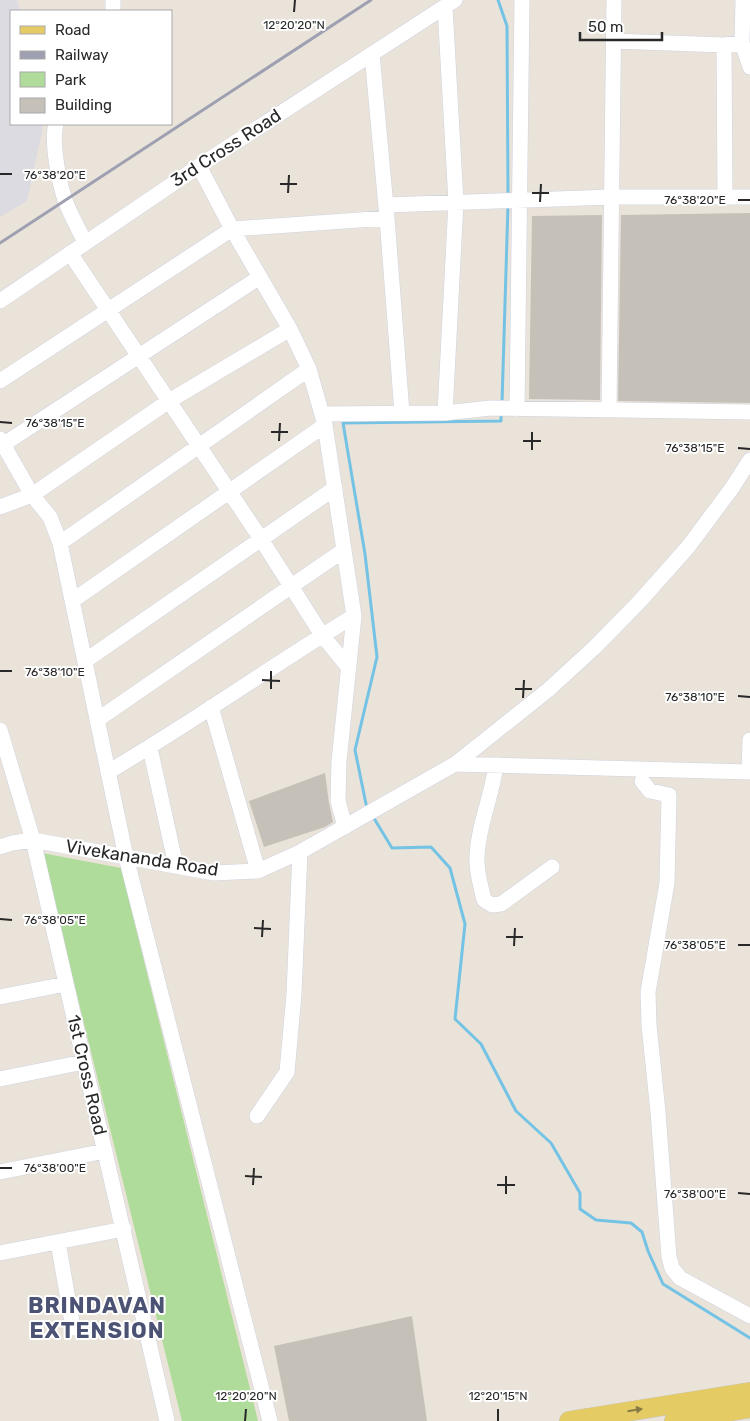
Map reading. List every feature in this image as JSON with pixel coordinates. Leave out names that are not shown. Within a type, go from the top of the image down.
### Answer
[{"type":"main road","points":[[569,1421],[750,1392]]},
{"type":"main road","points":[[674,1421],[750,1408]]},
{"type":"street","points":[[514,409],[522,0]]},
{"type":"street","points":[[609,410],[614,0]]},
{"type":"street","points":[[743,0],[742,43],[750,67]]},
{"type":"street","points":[[445,413],[456,202],[450,3]]},
{"type":"street","name":"3rd Cross Road","points":[[0,301],[199,166],[450,3]]},
{"type":"street","points":[[613,41],[724,45],[742,43]]},
{"type":"street","points":[[724,45],[725,197]]},
{"type":"street","points":[[372,54],[402,413]]},
{"type":"street","points":[[56,125],[54,135],[57,164],[65,200],[85,242]]},
{"type":"street","points":[[199,166],[232,228],[290,328],[309,369],[326,417],[354,616],[339,761],[338,801],[345,827]]},
{"type":"street","points":[[0,381],[232,228],[386,212],[456,202],[611,196],[750,197]]},
{"type":"street","points":[[70,253],[261,539],[322,635],[349,668]]},
{"type":"street","points":[[260,277],[2,442],[32,495],[50,517],[60,543],[126,856],[270,1421]]},
{"type":"street","points":[[0,507],[32,495],[169,401],[290,328]]},
{"type":"street","points":[[60,543],[309,369]]},
{"type":"street","points":[[72,601],[229,492],[326,417],[362,413],[445,413],[490,408],[750,412]]},
{"type":"street","name":"Vivekananda Road","points":[[0,847],[33,840],[214,873],[258,871],[300,852],[455,764],[548,690],[595,647],[640,601],[688,547],[732,488],[750,460]]},
{"type":"street","points":[[85,661],[335,488]]},
{"type":"street","points":[[97,720],[344,550]]},
{"type":"street","points":[[108,772],[150,748],[354,616]]},
{"type":"street","points":[[211,707],[258,871]]},
{"type":"street","name":"1st Cross Road","points":[[0,730],[4,762],[33,840],[167,1421]]},
{"type":"street","points":[[455,764],[749,772],[750,740]]},
{"type":"street","points":[[150,748],[176,866]]},
{"type":"street","points":[[496,765],[491,794],[478,840],[476,859],[484,900],[492,905],[501,904],[552,867]]},
{"type":"street","points":[[642,781],[650,791],[669,795],[667,882],[648,992],[648,1025],[658,1112],[669,1257],[672,1268],[680,1278],[750,1316]]},
{"type":"street","points":[[257,1116],[286,1072],[294,994],[300,852]]},
{"type":"street","points":[[0,997],[66,984]]},
{"type":"street","points":[[0,1079],[84,1062]]},
{"type":"street","points":[[0,1172],[105,1151]]},
{"type":"street","points":[[0,1253],[124,1229]]},
{"type":"street","points":[[58,1242],[73,1328]]},
{"type":"shaded area","points":[[0,0],[17,0],[20,10],[10,10],[10,125],[42,125],[43,127],[27,201],[0,217]]},
{"type":"green space","points":[[42,853],[121,868],[258,1421],[182,1421]]},
{"type":"building","points":[[750,213],[750,403],[618,401],[621,215]]},
{"type":"building","points":[[602,215],[600,400],[529,399],[532,216]]},
{"type":"building","points":[[325,773],[333,822],[325,827],[264,847],[249,801]]},
{"type":"building","points":[[412,1316],[427,1421],[289,1421],[274,1346]]},
{"type":"waterway","points":[[498,0],[507,26],[508,195]]},
{"type":"waterway","points":[[502,403],[508,204]]},
{"type":"waterway","points":[[368,808],[355,750],[377,657],[365,554],[343,423],[501,421],[501,411]]},
{"type":"waterway","points":[[372,815],[392,848],[431,847],[450,868],[465,924],[455,1019],[481,1044],[516,1111],[551,1143],[580,1193],[580,1209],[596,1220],[631,1223],[642,1232],[648,1251],[663,1284],[750,1338]]},
{"type":"railway","points":[[0,243],[371,0]]},
{"type":"district","name":"BRINDAVAN EXTENSION","points":[[97,1318]]}]
